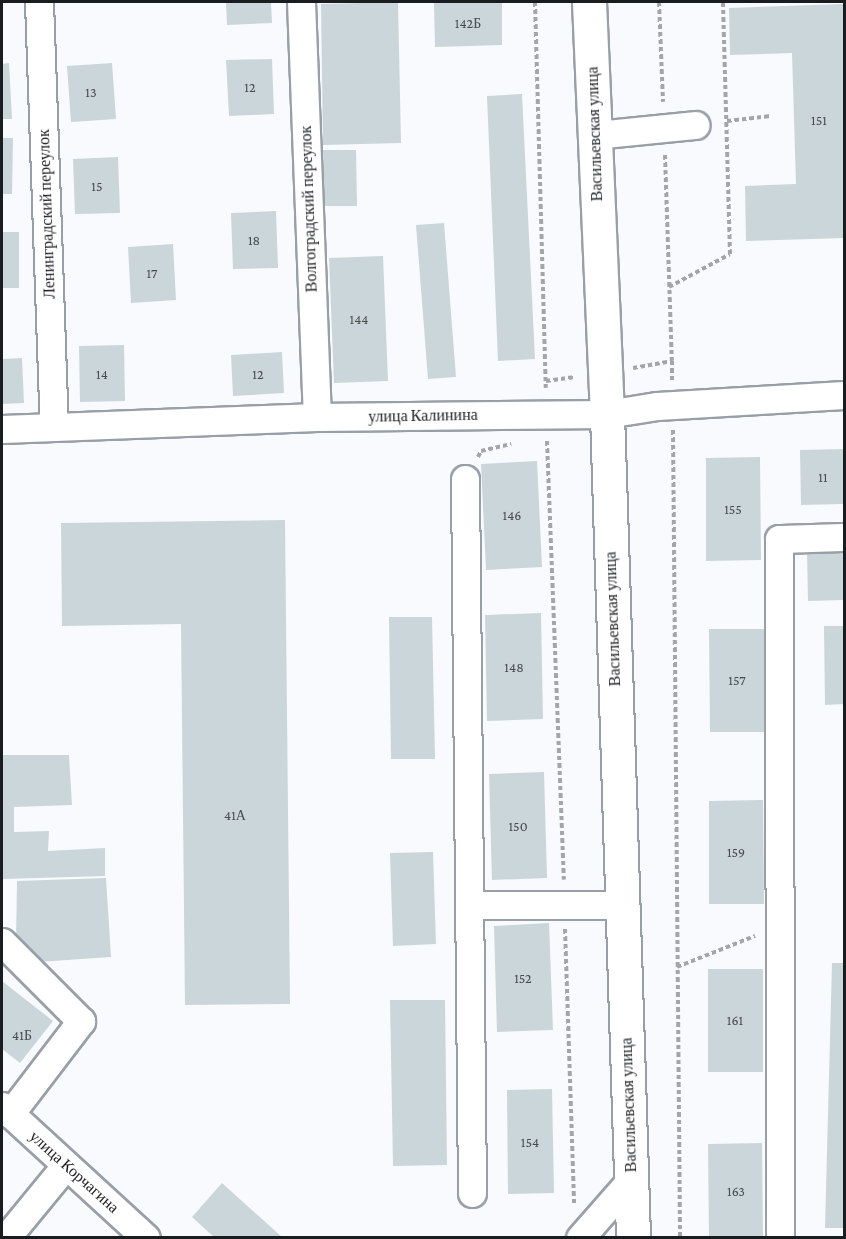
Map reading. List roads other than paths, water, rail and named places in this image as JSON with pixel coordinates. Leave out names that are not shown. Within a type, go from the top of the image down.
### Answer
[{"type":"main road","name":"Васильевская улица","points":[[589,2],[607,414],[633,1238]]},
{"type":"street","name":"Ленинградский переулок","points":[[39,2],[54,427]]},
{"type":"street","name":"Волгоградский переулок","points":[[301,2],[317,417]]},
{"type":"street","points":[[595,135],[696,124]]},
{"type":"street","name":"улица Калинина","points":[[2,429],[317,417],[607,414],[673,405],[844,395]]},
{"type":"street","points":[[465,478],[472,1192]]},
{"type":"street","points":[[780,1238],[779,539],[844,537]]},
{"type":"street","points":[[470,905],[622,905]]},
{"type":"street","points":[[2,942],[81,1021],[6,1110]]},
{"type":"street","name":"улица Корчагина","points":[[6,1110],[146,1238]]},
{"type":"street","points":[[6,1238],[66,1165]]},
{"type":"street","points":[[577,1226],[631,1180]]}]
